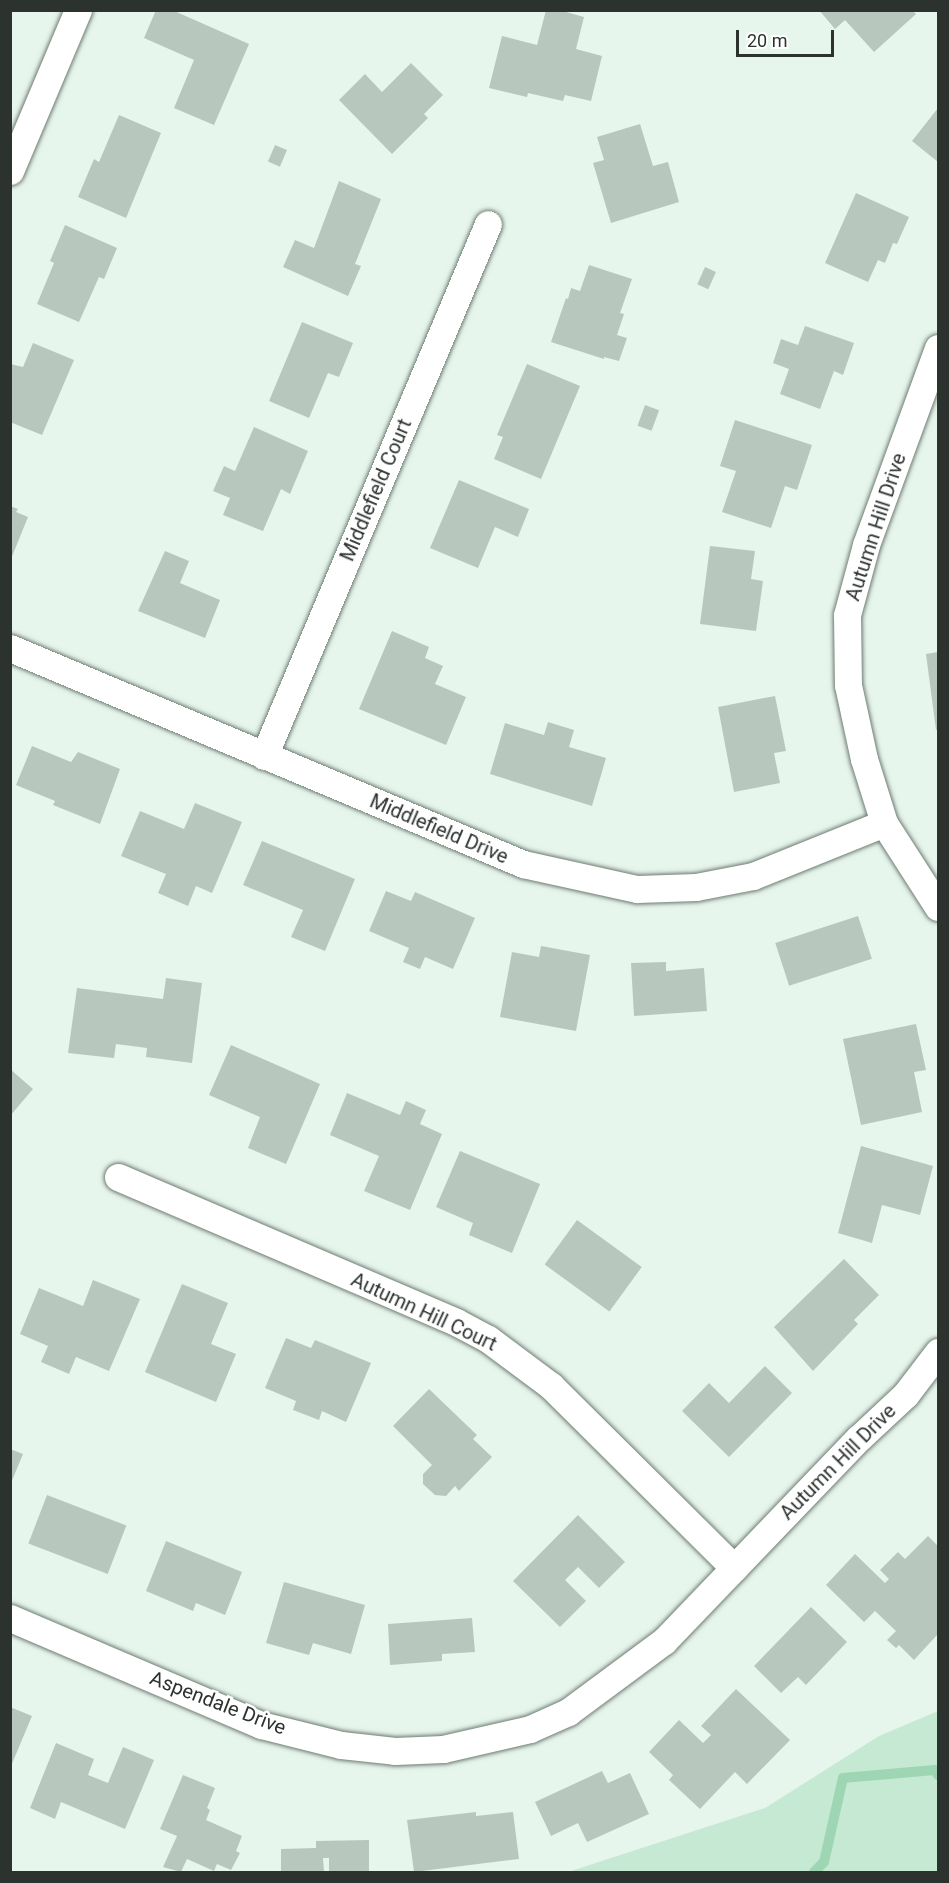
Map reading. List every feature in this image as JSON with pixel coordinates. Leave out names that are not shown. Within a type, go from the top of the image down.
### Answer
[{"type":"street","points":[[10,171],[78,10]]},
{"type":"street","name":"Middlefield Court","points":[[264,756],[488,224]]},
{"type":"street","name":"Autumn Hill Drive","points":[[939,348],[866,545],[847,615],[848,685],[864,759],[884,823],[939,907]]},
{"type":"street","name":"Middlefield Drive","points":[[10,648],[523,864],[637,889],[696,887],[753,876],[884,823]]},
{"type":"street","name":"Autumn Hill Court","points":[[118,1177],[456,1322],[488,1339],[551,1386],[734,1568]]},
{"type":"street","name":"Autumn Hill Drive","points":[[734,1568],[859,1438],[906,1394],[939,1353]]},
{"type":"street","name":"Aspendale Drive","points":[[10,1618],[261,1725],[341,1745],[395,1751],[443,1749],[530,1729],[568,1712],[664,1641],[734,1568]]},
{"type":"green space","points":[[938,1711],[938,1872],[568,1872],[765,1808],[879,1736]]},
{"type":"building","points":[[156,10],[172,10],[249,44],[214,125],[174,108],[194,60],[144,38]]},
{"type":"building","points":[[546,10],[559,10],[584,17],[576,49],[602,56],[591,101],[565,95],[563,101],[528,93],[527,97],[489,88],[502,36],[537,45]]},
{"type":"building","points":[[819,10],[912,10],[916,14],[874,52],[845,20],[835,29]]},
{"type":"building","points":[[411,63],[443,95],[424,114],[428,118],[392,154],[339,100],[365,74],[382,92]]},
{"type":"building","points":[[938,108],[938,162],[912,141]]},
{"type":"building","points":[[119,115],[161,133],[126,218],[78,197],[94,159],[99,162]]},
{"type":"building","points":[[640,124],[653,166],[668,162],[679,202],[611,223],[593,163],[604,160],[597,137]]},
{"type":"building","points":[[275,145],[287,150],[280,167],[268,162]]},
{"type":"building","points":[[339,181],[381,199],[355,264],[361,266],[348,296],[283,267],[295,240],[314,248]]},
{"type":"building","points":[[856,193],[909,217],[897,244],[893,243],[885,263],[878,260],[868,282],[825,263]]},
{"type":"building","points":[[65,225],[117,248],[104,279],[99,277],[79,322],[37,304],[54,263],[50,261]]},
{"type":"building","points":[[589,265],[632,279],[620,313],[624,314],[617,335],[627,338],[619,361],[604,357],[604,359],[551,342],[566,298],[568,299],[571,288],[580,291]]},
{"type":"building","points":[[705,267],[716,272],[708,289],[697,284]]},
{"type":"building","points":[[302,322],[353,343],[339,377],[328,373],[309,418],[269,401]]},
{"type":"building","points":[[805,326],[854,343],[843,375],[834,371],[820,409],[780,394],[789,369],[773,363],[781,339],[798,345]]},
{"type":"building","points":[[33,343],[74,360],[42,435],[10,422],[10,364],[23,367]]},
{"type":"building","points":[[527,364],[580,386],[541,479],[494,459],[503,437],[497,435]]},
{"type":"building","points":[[645,405],[659,410],[652,431],[637,426]]},
{"type":"building","points":[[735,420],[812,445],[797,490],[785,486],[771,528],[722,512],[736,471],[720,466]]},
{"type":"building","points":[[254,427],[308,451],[290,494],[281,489],[263,531],[223,515],[230,498],[213,491],[224,466],[235,471]]},
{"type":"building","points":[[459,480],[529,509],[518,537],[495,527],[478,568],[430,548]]},
{"type":"building","points":[[10,506],[18,509],[16,512],[28,517],[11,559]]},
{"type":"building","points":[[710,546],[755,551],[751,579],[763,581],[756,631],[700,624]]},
{"type":"building","points":[[165,551],[189,561],[180,583],[220,600],[205,638],[138,611]]},
{"type":"building","points":[[392,631],[429,647],[425,658],[443,666],[435,684],[466,697],[446,745],[359,709]]},
{"type":"building","points":[[938,652],[938,730],[936,730],[926,654]]},
{"type":"building","points":[[775,696],[786,751],[774,753],[780,783],[734,792],[718,707]]},
{"type":"building","points":[[548,722],[574,730],[569,747],[606,758],[592,806],[490,774],[505,723],[544,735]]},
{"type":"building","points":[[32,746],[71,762],[78,752],[120,769],[100,824],[53,805],[55,801],[16,785]]},
{"type":"building","points":[[195,803],[242,822],[212,893],[196,886],[188,906],[158,893],[166,874],[121,856],[140,811],[184,829]]},
{"type":"building","points":[[262,841],[355,879],[325,951],[291,937],[303,910],[243,885]]},
{"type":"building","points":[[386,891],[411,901],[415,892],[475,918],[453,969],[425,957],[420,969],[403,962],[409,948],[369,931]]},
{"type":"building","points":[[858,916],[872,959],[789,986],[775,943]]},
{"type":"building","points":[[541,946],[590,955],[576,1031],[500,1017],[512,952],[539,957]]},
{"type":"building","points":[[666,962],[666,971],[704,968],[707,1011],[634,1016],[631,963]]},
{"type":"building","points":[[166,978],[202,983],[192,1063],[146,1057],[147,1048],[116,1044],[114,1058],[68,1053],[77,988],[163,999]]},
{"type":"building","points":[[916,1024],[926,1070],[914,1072],[922,1112],[861,1125],[843,1039]]},
{"type":"building","points":[[231,1045],[320,1084],[286,1164],[248,1148],[260,1117],[209,1095]]},
{"type":"building","points":[[10,1069],[33,1089],[10,1116]]},
{"type":"building","points":[[347,1093],[400,1115],[406,1101],[426,1110],[420,1124],[442,1134],[410,1210],[364,1191],[379,1156],[330,1135]]},
{"type":"building","points":[[861,1146],[933,1166],[920,1215],[882,1205],[872,1243],[838,1233]]},
{"type":"building","points":[[460,1151],[540,1184],[512,1253],[469,1235],[473,1223],[436,1207]]},
{"type":"building","points":[[577,1220],[642,1267],[609,1312],[545,1264]]},
{"type":"building","points":[[844,1259],[879,1295],[854,1320],[858,1324],[813,1371],[774,1327]]},
{"type":"building","points":[[93,1280],[140,1299],[109,1371],[76,1357],[69,1374],[41,1362],[48,1346],[20,1334],[39,1288],[83,1306]]},
{"type":"building","points":[[182,1284],[228,1303],[211,1344],[236,1354],[216,1402],[145,1372]]},
{"type":"building","points":[[286,1338],[311,1348],[315,1340],[371,1363],[346,1422],[322,1411],[319,1420],[293,1410],[296,1401],[265,1388]]},
{"type":"building","points":[[765,1366],[792,1393],[729,1457],[682,1411],[709,1383],[729,1403]]},
{"type":"building","points":[[429,1389],[477,1435],[473,1439],[492,1457],[459,1491],[455,1486],[446,1496],[435,1495],[423,1484],[423,1474],[432,1465],[393,1426]]},
{"type":"building","points":[[10,1449],[23,1454],[11,1483],[10,1483]]},
{"type":"building","points":[[47,1495],[126,1525],[108,1574],[28,1544]]},
{"type":"building","points":[[578,1515],[625,1562],[599,1588],[578,1567],[565,1580],[586,1601],[560,1627],[513,1581]]},
{"type":"building","points":[[928,1536],[938,1546],[938,1634],[914,1660],[899,1645],[896,1648],[887,1640],[896,1631],[875,1611],[864,1622],[826,1585],[855,1554],[885,1583],[889,1579],[880,1570],[898,1552],[905,1559]]},
{"type":"building","points":[[166,1541],[242,1572],[225,1615],[196,1603],[193,1611],[146,1591]]},
{"type":"building","points":[[284,1582],[365,1605],[351,1654],[313,1643],[309,1655],[266,1643]]},
{"type":"building","points":[[811,1607],[847,1642],[806,1685],[798,1677],[781,1693],[754,1666]]},
{"type":"building","points":[[472,1618],[475,1652],[442,1654],[442,1661],[390,1665],[388,1624]]},
{"type":"building","points":[[736,1689],[790,1740],[747,1784],[735,1772],[700,1809],[669,1780],[673,1775],[649,1752],[679,1720],[703,1743],[711,1735],[701,1726]]},
{"type":"building","points":[[10,1707],[32,1716],[11,1766],[10,1766]]},
{"type":"building","points":[[56,1743],[94,1759],[88,1775],[108,1783],[123,1747],[154,1760],[125,1829],[61,1802],[55,1819],[30,1808]]},
{"type":"building","points":[[602,1771],[608,1783],[630,1773],[649,1814],[587,1842],[578,1823],[551,1836],[535,1802]]},
{"type":"building","points":[[183,1775],[215,1788],[207,1808],[210,1810],[206,1820],[242,1836],[236,1851],[240,1853],[231,1870],[217,1864],[214,1871],[187,1859],[181,1872],[163,1867],[177,1836],[160,1829]]},
{"type":"building","points":[[476,1812],[476,1816],[513,1812],[519,1859],[414,1872],[407,1820]]},
{"type":"building","points":[[369,1840],[369,1872],[329,1872],[329,1858],[323,1858],[324,1872],[281,1872],[281,1849],[316,1848],[316,1841]]},
{"type":"waterway","points":[[814,1872],[824,1862],[843,1778],[935,1770],[938,1775]]}]
